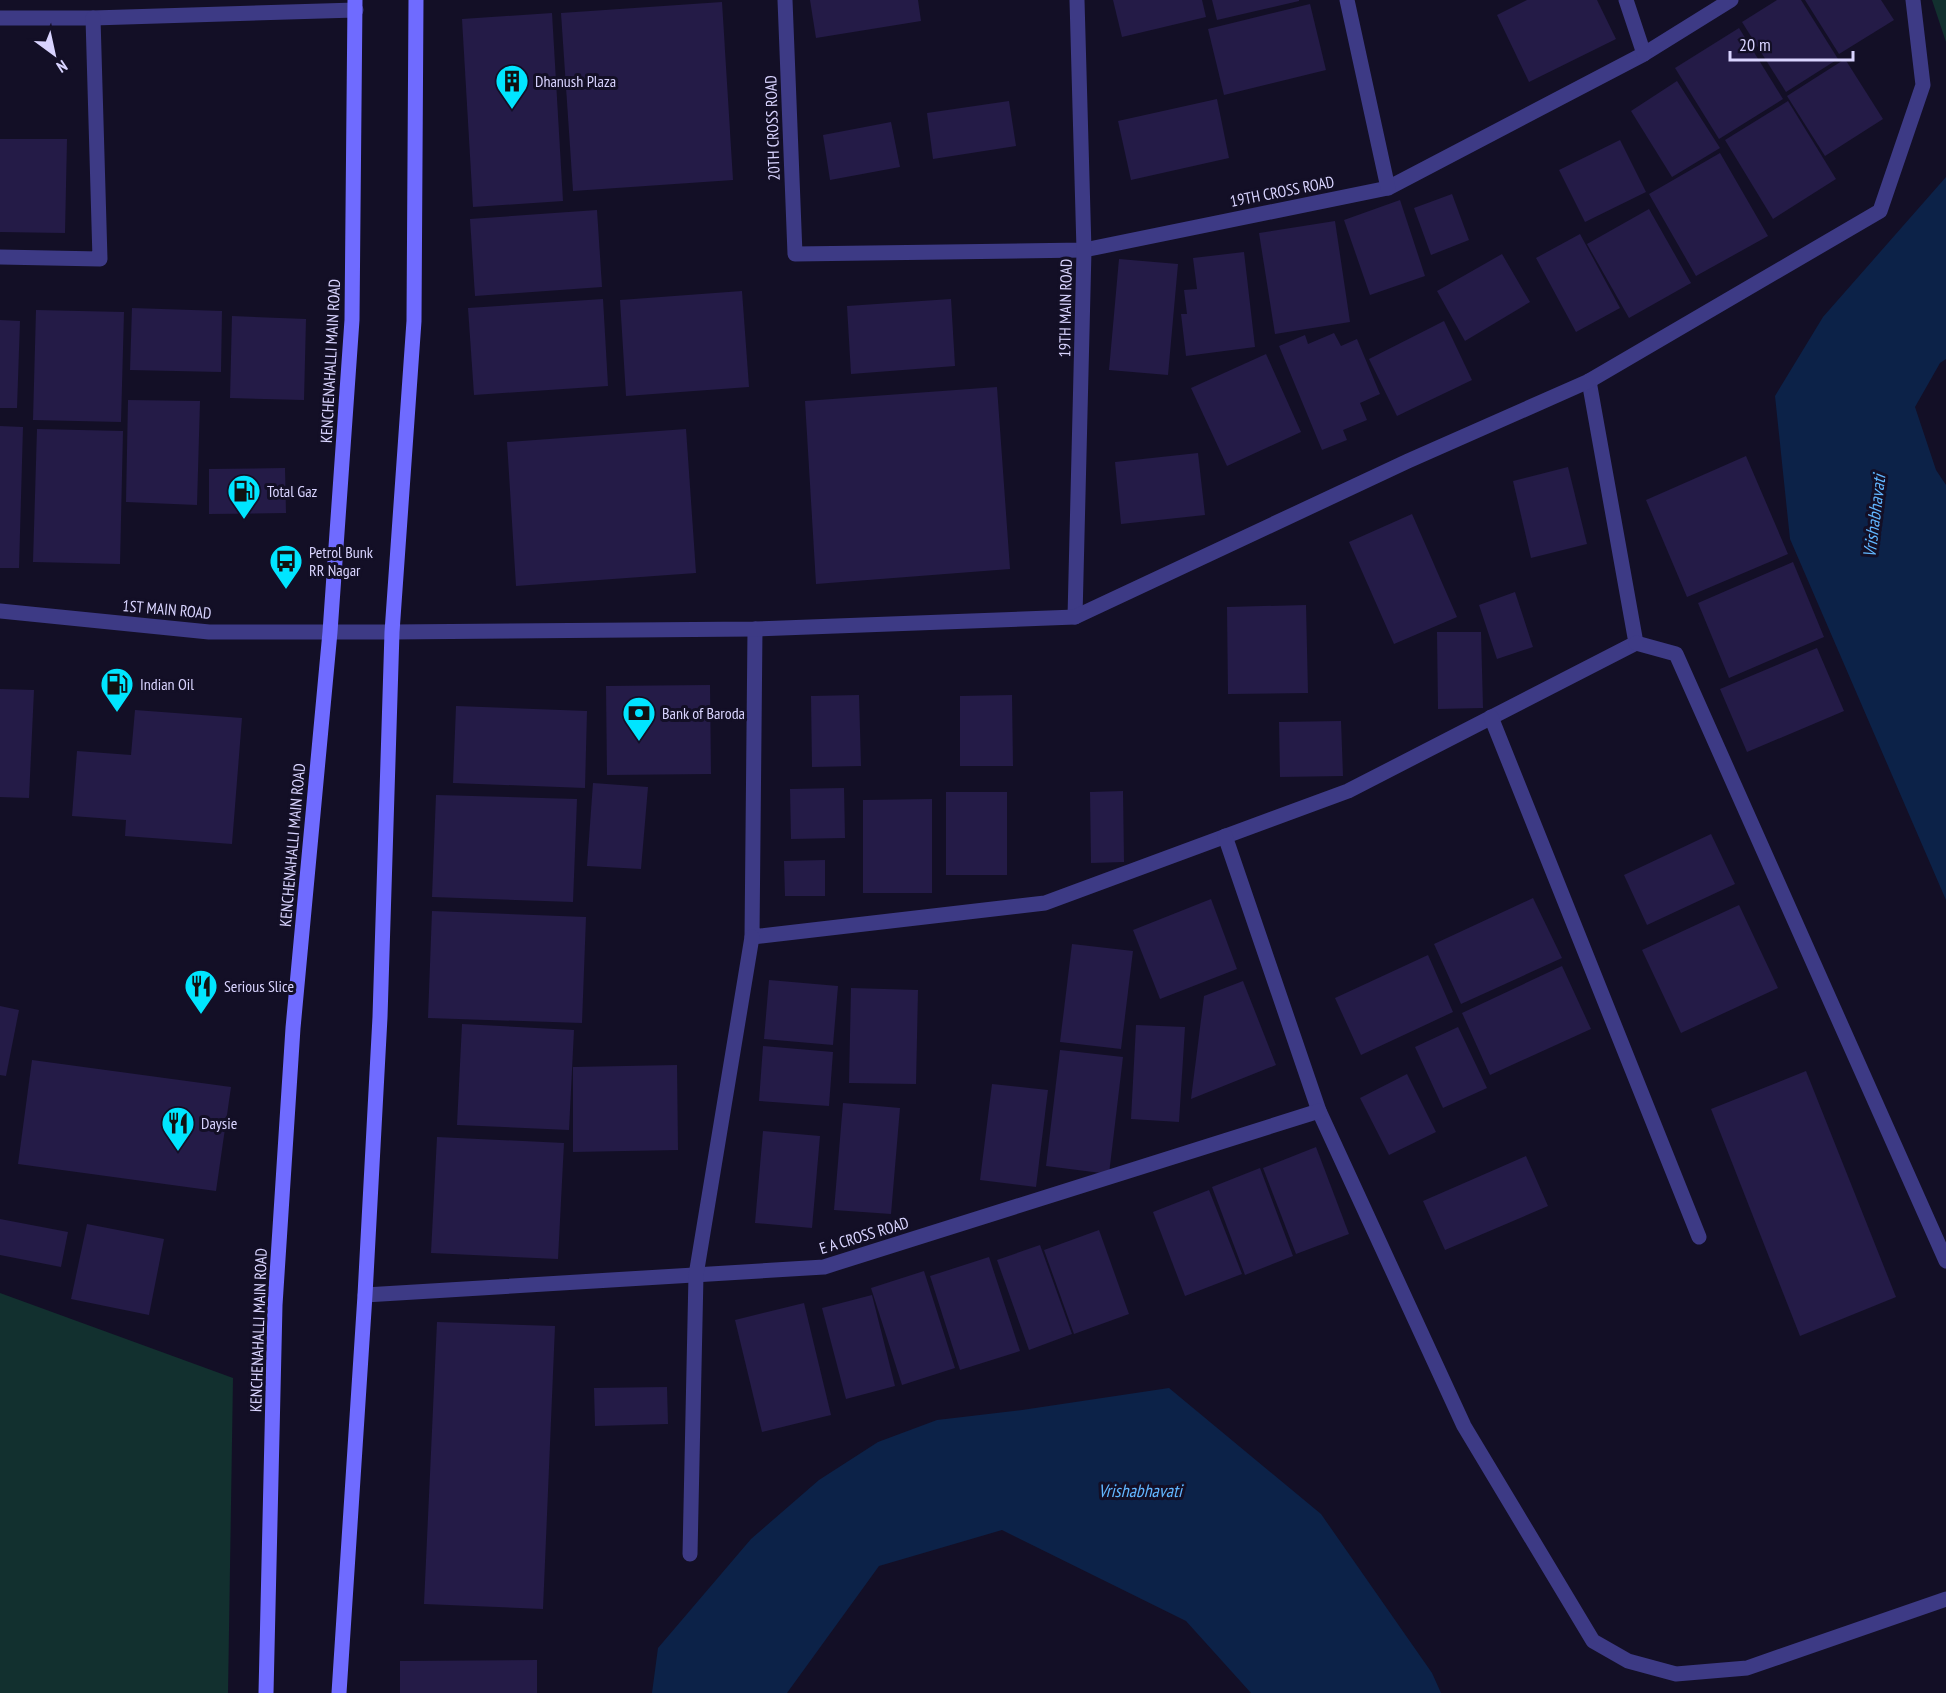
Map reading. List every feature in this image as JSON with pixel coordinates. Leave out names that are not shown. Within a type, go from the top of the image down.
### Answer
[{"type":"main road","points":[[339,1693],[365,1295],[380,1017],[392,632],[414,321],[416,0]]},
{"type":"main road","name":"KENCHENAHALLI MAIN ROAD","points":[[266,1693],[275,1305],[293,1028],[330,632],[352,320],[355,5]]},
{"type":"street","name":"20TH CROSS ROAD","points":[[785,0],[795,254]]},
{"type":"street","name":"19TH MAIN ROAD","points":[[1075,617],[1084,250],[1077,0]]},
{"type":"street","points":[[1347,0],[1388,188]]},
{"type":"street","points":[[1626,0],[1644,54]]},
{"type":"street","name":"19TH CROSS ROAD","points":[[795,254],[1084,250],[1388,188],[1644,54],[1731,0]]},
{"type":"street","points":[[1075,617],[1397,466],[1589,381],[1880,211],[1923,84],[1912,0]]},
{"type":"street","points":[[0,18],[93,18],[355,5]]},
{"type":"street","points":[[0,257],[100,259],[93,18]]},
{"type":"street","points":[[1589,381],[1636,643]]},
{"type":"street","name":"1ST MAIN ROAD","points":[[0,610],[209,632],[754,629],[1075,617]]},
{"type":"street","points":[[690,1554],[696,1275],[752,937],[754,629]]},
{"type":"street","points":[[752,937],[1045,903],[1348,791],[1636,643],[1676,654],[1946,1261]]},
{"type":"street","points":[[1491,717],[1699,1237]]},
{"type":"street","points":[[1225,836],[1319,1111],[1464,1426],[1593,1641],[1628,1661],[1676,1674],[1747,1668],[1946,1599]]},
{"type":"street","name":"E A CROSS ROAD","points":[[365,1295],[824,1267],[1319,1111]]},
{"type":"green space","points":[[1932,0],[1946,0],[1946,42]]},
{"type":"green space","points":[[0,1293],[233,1378],[228,1693],[0,1693]]},
{"type":"water","name":"Vrishabhavati","points":[[1946,177],[1946,359],[1940,363],[1915,407],[1936,470],[1946,485],[1946,900],[1790,539],[1775,396],[1823,317]]},
{"type":"water","name":"Vrishabhavati","points":[[1169,1388],[1321,1514],[1432,1673],[1441,1693],[1251,1693],[1186,1621],[1002,1530],[879,1566],[787,1693],[652,1693],[658,1648],[751,1539],[819,1480],[878,1442],[937,1420]]},
{"type":"building","points":[[810,0],[918,0],[921,21],[816,38]]},
{"type":"building","points":[[1113,0],[1202,0],[1206,17],[1122,37]]},
{"type":"building","points":[[1212,0],[1299,0],[1299,1],[1217,20]]},
{"type":"building","points":[[1527,0],[1597,0],[1616,39],[1529,82],[1497,15]]},
{"type":"building","points":[[1777,0],[1801,0],[1838,59],[1786,92],[1742,22]]},
{"type":"building","points":[[1805,0],[1881,0],[1894,20],[1839,54]]},
{"type":"building","points":[[722,2],[733,180],[573,191],[561,13]]},
{"type":"building","points":[[1310,4],[1326,70],[1224,95],[1208,29]]},
{"type":"building","name":"Dhanush Plaza","points":[[552,13],[563,201],[473,207],[462,19]]},
{"type":"building","points":[[1739,28],[1783,99],[1719,139],[1675,68]]},
{"type":"building","points":[[1845,59],[1883,119],[1825,156],[1787,96]]},
{"type":"building","points":[[1677,81],[1720,148],[1672,177],[1631,111]]},
{"type":"building","points":[[1217,99],[1229,158],[1131,180],[1118,121]]},
{"type":"building","points":[[1009,101],[1016,146],[933,159],[927,113]]},
{"type":"building","points":[[1788,101],[1836,179],[1773,219],[1725,140]]},
{"type":"building","points":[[891,122],[900,167],[830,180],[823,135]]},
{"type":"building","points":[[0,139],[67,139],[65,233],[0,232]]},
{"type":"building","points":[[1620,140],[1646,192],[1585,222],[1559,170]]},
{"type":"building","points":[[1720,153],[1768,236],[1696,276],[1649,194]]},
{"type":"building","points":[[1452,194],[1469,240],[1431,255],[1414,208]]},
{"type":"building","points":[[1400,200],[1425,276],[1370,295],[1344,220]]},
{"type":"building","points":[[1649,209],[1691,283],[1629,318],[1587,244]]},
{"type":"building","points":[[597,210],[602,287],[475,296],[470,219]]},
{"type":"building","points":[[1335,221],[1350,322],[1275,334],[1259,233]]},
{"type":"building","points":[[1580,234],[1620,308],[1576,332],[1536,258]]},
{"type":"building","points":[[1244,252],[1255,347],[1186,356],[1181,314],[1187,314],[1184,290],[1197,289],[1193,258]]},
{"type":"building","points":[[1502,254],[1530,302],[1465,341],[1437,291]]},
{"type":"building","points":[[1119,259],[1178,264],[1168,375],[1109,370]]},
{"type":"building","points":[[742,291],[749,387],[626,396],[620,300]]},
{"type":"building","points":[[603,299],[608,386],[474,395],[468,308]]},
{"type":"building","points":[[951,299],[955,366],[851,374],[847,306]]},
{"type":"building","points":[[132,308],[222,311],[221,372],[130,370]]},
{"type":"building","points":[[36,310],[124,312],[121,422],[33,420]]},
{"type":"building","points":[[232,316],[306,319],[304,400],[230,398]]},
{"type":"building","points":[[0,320],[20,321],[17,408],[0,408]]},
{"type":"building","points":[[1444,321],[1472,380],[1397,416],[1369,359]]},
{"type":"building","points":[[1334,333],[1341,346],[1357,339],[1380,394],[1360,403],[1367,420],[1343,430],[1347,440],[1322,450],[1279,346],[1305,335],[1308,344]]},
{"type":"building","points":[[1266,354],[1301,432],[1227,466],[1191,388]]},
{"type":"building","points":[[997,387],[1010,569],[816,584],[805,401]]},
{"type":"building","points":[[128,400],[200,401],[197,505],[126,502]]},
{"type":"building","points":[[0,426],[23,427],[19,568],[0,568]]},
{"type":"building","points":[[37,429],[123,431],[120,564],[33,562]]},
{"type":"building","points":[[686,429],[696,573],[516,586],[507,442]]},
{"type":"building","points":[[1198,453],[1205,515],[1121,524],[1115,462]]},
{"type":"building","points":[[1746,456],[1788,554],[1687,597],[1646,500]]},
{"type":"building","points":[[1568,467],[1587,544],[1531,558],[1513,481]]},
{"type":"building","points":[[285,468],[286,513],[209,514],[209,469]]},
{"type":"building","points":[[1412,514],[1457,617],[1394,644],[1349,542]]},
{"type":"building","points":[[1793,562],[1824,637],[1729,678],[1698,603]]},
{"type":"building","points":[[1515,592],[1533,647],[1497,659],[1479,605]]},
{"type":"building","points":[[1306,605],[1308,693],[1228,694],[1227,607]]},
{"type":"building","points":[[1437,632],[1481,632],[1483,708],[1438,709]]},
{"type":"building","points":[[1817,648],[1844,711],[1747,752],[1720,689]]},
{"type":"building","points":[[710,685],[711,774],[607,775],[606,686]]},
{"type":"building","points":[[0,689],[34,690],[29,798],[0,797]]},
{"type":"building","points":[[859,695],[861,766],[812,767],[811,696]]},
{"type":"building","points":[[1012,695],[1013,766],[960,766],[960,696]]},
{"type":"building","points":[[456,706],[587,711],[585,788],[453,783]]},
{"type":"building","points":[[135,710],[242,718],[232,844],[125,836],[126,820],[72,816],[77,751],[131,755]]},
{"type":"building","points":[[1341,721],[1343,776],[1280,777],[1279,722]]},
{"type":"building","points":[[593,783],[648,787],[641,869],[587,866]]},
{"type":"building","points":[[844,788],[845,838],[791,839],[790,789]]},
{"type":"building","points":[[1123,791],[1124,862],[1091,863],[1090,792]]},
{"type":"building","points":[[946,792],[1007,792],[1007,875],[946,875]]},
{"type":"building","points":[[436,795],[577,799],[573,902],[432,897]]},
{"type":"building","points":[[932,799],[932,893],[863,893],[863,800]]},
{"type":"building","points":[[1711,834],[1735,884],[1647,925],[1624,875]]},
{"type":"building","points":[[825,860],[825,896],[785,896],[784,861]]},
{"type":"building","points":[[1533,898],[1562,958],[1461,1004],[1434,944]]},
{"type":"building","points":[[1211,899],[1237,969],[1160,999],[1133,930]]},
{"type":"building","points":[[1739,905],[1778,988],[1681,1033],[1642,950]]},
{"type":"building","points":[[432,911],[586,917],[582,1023],[428,1018]]},
{"type":"building","points":[[1072,944],[1133,951],[1121,1049],[1060,1042]]},
{"type":"building","points":[[1428,955],[1453,1012],[1361,1055],[1335,998]]},
{"type":"building","points":[[1562,966],[1591,1029],[1490,1075],[1462,1013]]},
{"type":"building","points":[[769,980],[838,986],[833,1045],[764,1039]]},
{"type":"building","points":[[1243,981],[1276,1065],[1191,1099],[1204,996]]},
{"type":"building","points":[[851,988],[918,990],[916,1084],[849,1083]]},
{"type":"building","points":[[0,1006],[19,1010],[6,1076],[0,1075]]},
{"type":"building","points":[[462,1024],[574,1030],[569,1130],[457,1125]]},
{"type":"building","points":[[1136,1025],[1185,1027],[1179,1122],[1131,1119]]},
{"type":"building","points":[[1458,1027],[1487,1088],[1443,1108],[1415,1047]]},
{"type":"building","points":[[763,1046],[833,1052],[829,1106],[759,1101]]},
{"type":"building","points":[[1060,1050],[1123,1057],[1109,1174],[1046,1166]]},
{"type":"building","points":[[32,1060],[231,1087],[216,1191],[18,1164]]},
{"type":"building","points":[[677,1065],[678,1150],[573,1152],[573,1067]]},
{"type":"building","points":[[1806,1071],[1896,1297],[1800,1336],[1711,1109]]},
{"type":"building","points":[[1407,1074],[1436,1132],[1389,1155],[1360,1098]]},
{"type":"building","points":[[992,1084],[1048,1090],[1036,1187],[980,1180]]},
{"type":"building","points":[[843,1103],[900,1108],[891,1214],[834,1210]]},
{"type":"building","points":[[763,1131],[820,1136],[812,1228],[755,1223]]},
{"type":"building","points":[[437,1137],[564,1143],[558,1259],[431,1253]]},
{"type":"building","points":[[1316,1147],[1349,1234],[1296,1254],[1263,1168]]},
{"type":"building","points":[[1526,1156],[1548,1206],[1445,1250],[1423,1201]]},
{"type":"building","points":[[1260,1168],[1293,1256],[1245,1275],[1212,1187]]},
{"type":"building","points":[[1209,1190],[1242,1274],[1185,1296],[1153,1212]]},
{"type":"building","points":[[0,1219],[68,1232],[61,1267],[0,1255]]},
{"type":"building","points":[[87,1224],[164,1239],[149,1315],[71,1299]]},
{"type":"building","points":[[1099,1230],[1129,1314],[1074,1334],[1044,1250]]},
{"type":"building","points":[[1040,1245],[1072,1334],[1029,1350],[997,1260]]},
{"type":"building","points":[[989,1257],[1020,1351],[960,1370],[930,1276]]},
{"type":"building","points":[[924,1271],[955,1368],[902,1385],[871,1288]]},
{"type":"building","points":[[872,1295],[895,1386],[846,1399],[822,1308]]},
{"type":"building","points":[[804,1303],[831,1415],[762,1432],[735,1320]]},
{"type":"building","points":[[437,1322],[555,1326],[543,1609],[424,1604]]},
{"type":"building","points":[[667,1387],[668,1424],[595,1426],[594,1388]]},
{"type":"building","points":[[537,1660],[537,1693],[400,1693],[400,1661]]},
{"type":"place","name":"Dhanush Plaza","points":[[512,110]]},
{"type":"place","name":"Total Gaz","points":[[244,520]]},
{"type":"place","name":"Petrol Bunk RR Nagar","points":[[286,590]]},
{"type":"place","name":"Indian Oil","points":[[117,713]]},
{"type":"place","name":"Bank of Baroda","points":[[639,742]]},
{"type":"place","name":"Serious Slice","points":[[201,1015]]},
{"type":"place","name":"Daysie","points":[[178,1152]]}]
